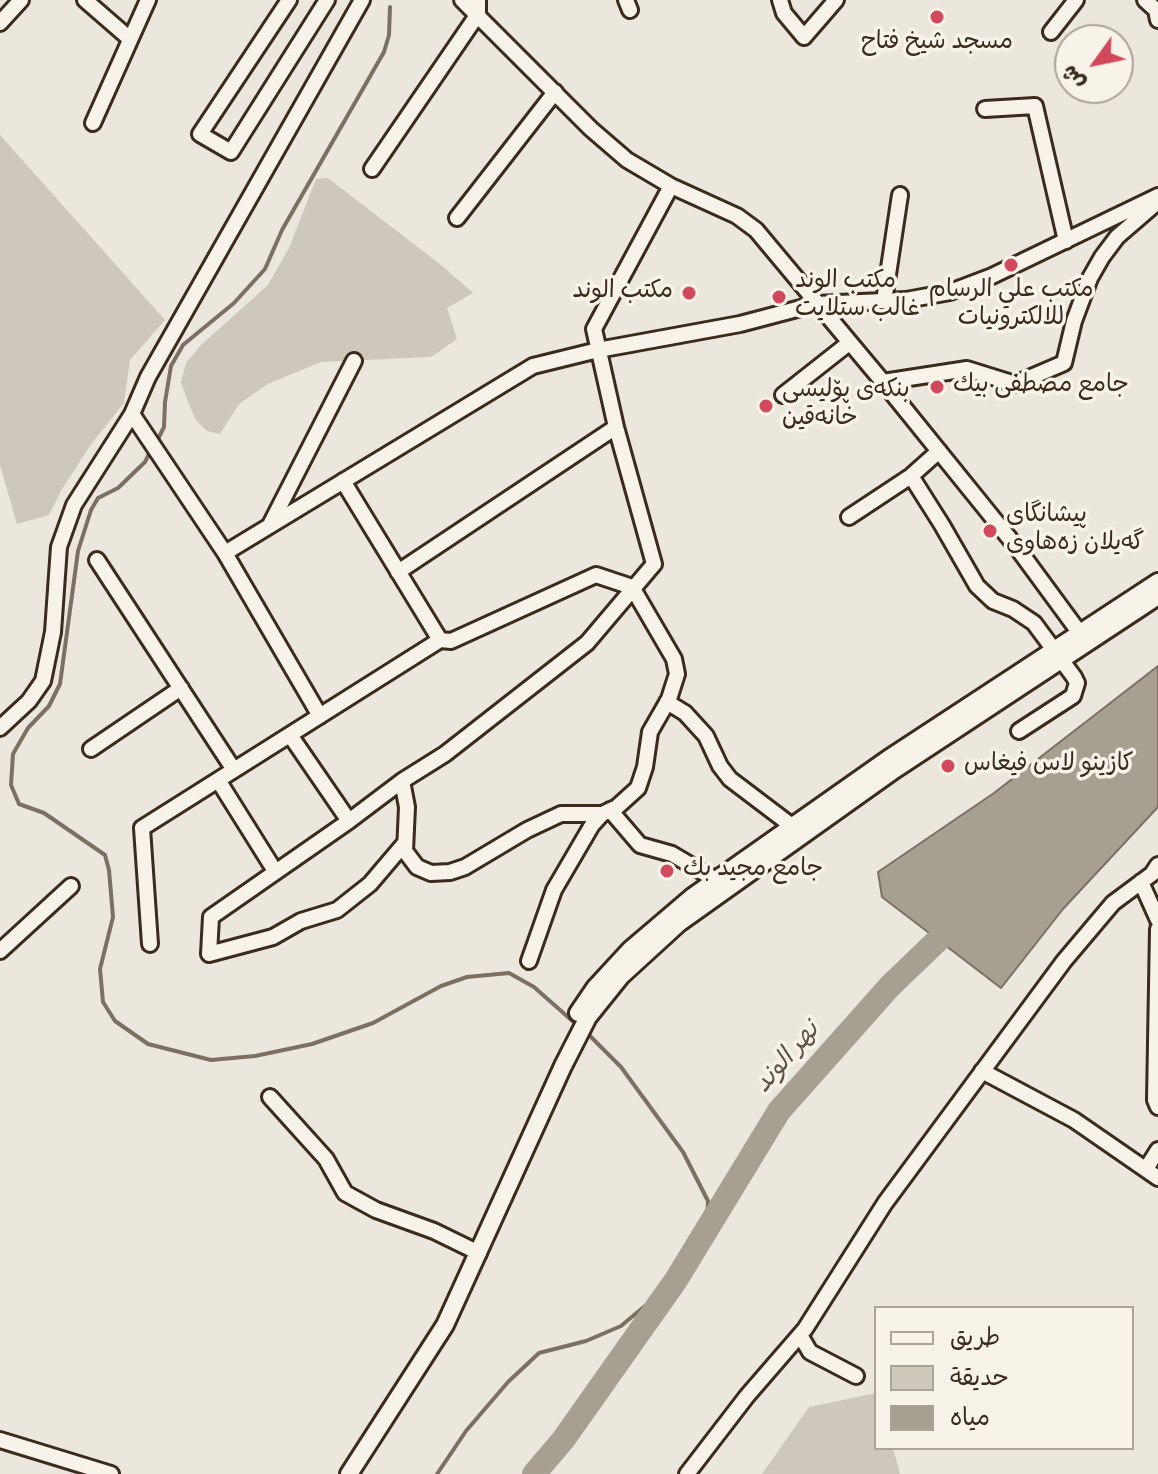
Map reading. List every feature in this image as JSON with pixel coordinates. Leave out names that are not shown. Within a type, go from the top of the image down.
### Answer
[{"type":"main road","points":[[349,1474],[445,1325],[563,1066],[595,988],[631,949],[716,880],[888,759],[1083,637],[1158,582]]},
{"type":"main road","points":[[1083,637],[1158,596]]},
{"type":"main road","points":[[588,1007],[639,958],[700,908],[1058,653]]},
{"type":"street","points":[[0,23],[21,0]]},
{"type":"street","points":[[85,0],[130,39]]},
{"type":"street","points":[[93,123],[148,0]]},
{"type":"street","points":[[289,0],[200,134],[231,152],[327,0]]},
{"type":"street","points":[[0,728],[29,701],[43,681],[53,632],[59,547],[66,524],[86,484],[132,414],[148,377],[362,0]]},
{"type":"street","points":[[462,0],[478,7],[591,129],[627,160],[671,186],[737,216],[756,230],[1018,549],[1083,637]]},
{"type":"street","points":[[780,0],[784,13],[804,37],[836,0]]},
{"type":"street","points":[[1051,32],[1076,0]]},
{"type":"street","points":[[1145,0],[1156,10],[1158,20]]},
{"type":"street","points":[[372,169],[478,7]]},
{"type":"street","points":[[457,218],[555,92]]},
{"type":"street","points":[[985,109],[1035,106],[1066,241]]},
{"type":"street","points":[[404,844],[370,884],[337,910],[301,921],[263,941],[209,954],[211,917],[453,747],[587,643],[654,564],[616,427],[594,329],[671,186]]},
{"type":"street","points":[[884,301],[900,195]]},
{"type":"street","points":[[225,553],[533,366],[598,350],[714,330],[816,304],[918,299],[950,292],[1158,196]]},
{"type":"street","points":[[883,382],[967,369],[1015,384],[1064,363],[1074,321],[1090,278],[1102,257],[1126,227],[1158,202]]},
{"type":"street","points":[[783,395],[849,343]]},
{"type":"street","points":[[271,523],[354,361]]},
{"type":"street","points":[[132,414],[225,553],[320,716]]},
{"type":"street","points":[[398,572],[616,427]]},
{"type":"street","points":[[849,517],[911,476],[939,451]]},
{"type":"street","points":[[911,476],[977,586],[993,601],[1030,619],[1058,653],[1077,683],[1073,696],[1019,731]]},
{"type":"street","points":[[343,481],[440,640]]},
{"type":"street","points":[[97,560],[234,770]]},
{"type":"street","points":[[150,944],[142,828],[440,640],[451,641],[596,575],[632,587],[677,666],[677,674],[667,702],[650,732],[645,767],[638,788],[592,825],[554,890],[529,961]]},
{"type":"street","points":[[91,749],[181,688]]},
{"type":"street","points":[[667,702],[685,713],[706,736],[730,779],[792,826]]},
{"type":"street","points":[[290,735],[349,821]]},
{"type":"street","points":[[218,780],[275,871]]},
{"type":"street","points":[[402,781],[407,807],[404,844],[408,857],[417,867],[431,873],[465,867],[527,830],[561,814],[606,812],[640,845],[672,854],[716,880]]},
{"type":"street","points":[[687,1474],[747,1396],[800,1335],[885,1203],[1064,961],[1113,903],[1158,865]]},
{"type":"street","points":[[1141,882],[1158,920]]},
{"type":"street","points":[[0,951],[71,886]]},
{"type":"street","points":[[1158,929],[1155,1100],[1158,1107]]},
{"type":"street","points":[[982,1071],[1074,1120],[1152,1174],[1158,1150]]},
{"type":"street","points":[[270,1097],[326,1159],[345,1193],[376,1210],[434,1231],[479,1253]]},
{"type":"street","points":[[800,1335],[810,1352],[856,1376]]},
{"type":"street","points":[[0,1440],[111,1474]]},
{"type":"green space","points":[[0,135],[165,320],[130,360],[124,403],[92,443],[49,515],[17,524],[0,465]]},
{"type":"green space","points":[[328,178],[473,293],[447,308],[457,339],[431,357],[321,362],[268,384],[239,404],[220,434],[207,431],[196,420],[181,382],[186,363],[201,345],[268,285],[289,248],[316,179]]},
{"type":"green space","points":[[874,1393],[874,1450],[894,1450],[900,1474],[762,1474],[809,1407]]},
{"type":"water","points":[[1158,666],[1158,807],[1063,909],[1001,988],[882,897],[878,872],[994,793]]},
{"type":"waterway","points":[[156,443],[164,427],[171,366],[183,345],[234,303],[265,269],[282,230],[384,52],[389,35],[390,7]]},
{"type":"waterway","points":[[151,450],[145,462],[118,488],[98,498],[91,510],[78,551],[60,684],[49,706],[28,728],[13,754],[11,785],[19,804],[44,813],[105,855],[113,917],[100,969],[103,1002],[115,1021],[148,1044],[211,1060],[255,1056],[312,1044],[373,1023],[441,986],[467,977],[509,973],[534,987],[577,1025]]},
{"type":"waterway","name":"نهر الوند","points":[[534,1474],[563,1440],[676,1280],[779,1111],[890,986],[962,917]]},
{"type":"waterway","points":[[587,1033],[621,1067],[683,1152],[708,1201],[707,1227]]},
{"type":"waterway","points":[[437,1474],[466,1431],[508,1382],[539,1353],[586,1341],[621,1326],[676,1280]]},
{"type":"place","name":"مسجد شيخ فتاح","points":[[937,17]]},
{"type":"place","name":"مكتب علي الرسام للالكترونيات","points":[[1011,265]]},
{"type":"place","name":"مكتب الوند","points":[[689,293]]},
{"type":"place","name":"مكتب الوند غالب ستلايت","points":[[779,297]]},
{"type":"place","name":"جامع مصطفى بيك","points":[[937,387]]},
{"type":"place","name":"بنکەی پۆلیسی خانەقین","points":[[766,406]]},
{"type":"place","name":"پیشانگای گەیلان زەهاوی","points":[[990,531]]},
{"type":"place","name":"كازينو لاس فيغاس","points":[[948,766]]},
{"type":"place","name":"جامع مجيد بك","points":[[667,871]]}]
